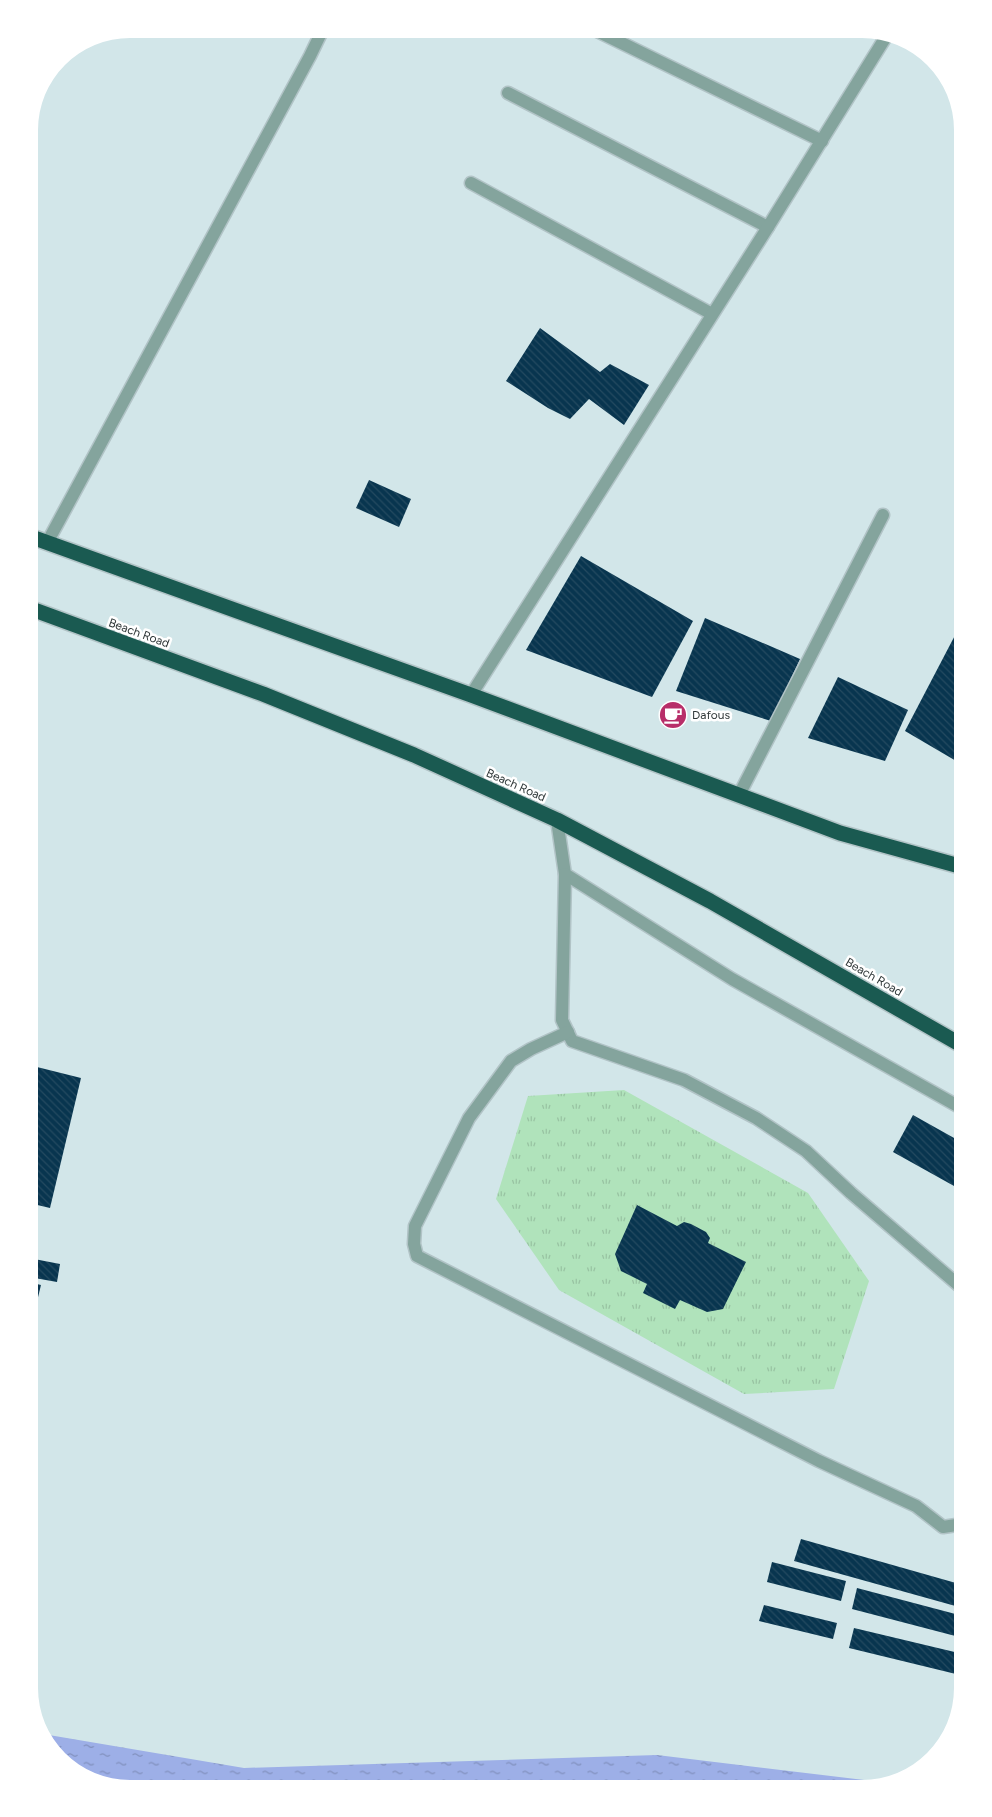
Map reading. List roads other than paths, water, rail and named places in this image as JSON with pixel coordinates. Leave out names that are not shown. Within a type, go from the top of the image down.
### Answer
[{"type":"highway","points":[[38,540],[471,695],[840,833],[954,865]]},
{"type":"highway","name":"Beach Road","points":[[38,611],[263,694],[414,755],[557,820],[710,901],[954,1041]]},
{"type":"street","points":[[47,543],[318,38]]},
{"type":"street","points":[[611,38],[822,141]]},
{"type":"street","points":[[471,695],[768,227],[883,40]]},
{"type":"street","points":[[508,93],[768,227]]},
{"type":"street","points":[[471,183],[712,314]]},
{"type":"street","points":[[739,795],[883,515]]},
{"type":"street","points":[[557,820],[565,874],[562,1020],[572,1041],[684,1080],[756,1118],[806,1151],[851,1193],[954,1281]]},
{"type":"street","points":[[565,874],[732,979],[954,1104]]},
{"type":"street","points":[[568,1032],[531,1049],[511,1061],[469,1118],[415,1226],[414,1244],[417,1256],[819,1461],[916,1506],[943,1527],[954,1525]]},
{"type":"water","points":[[51,1735],[244,1768],[657,1755],[864,1780],[123,1779],[94,1773],[73,1761],[56,1744]]},
{"type":"place","name":"Dafous","points":[[673,715]]}]
